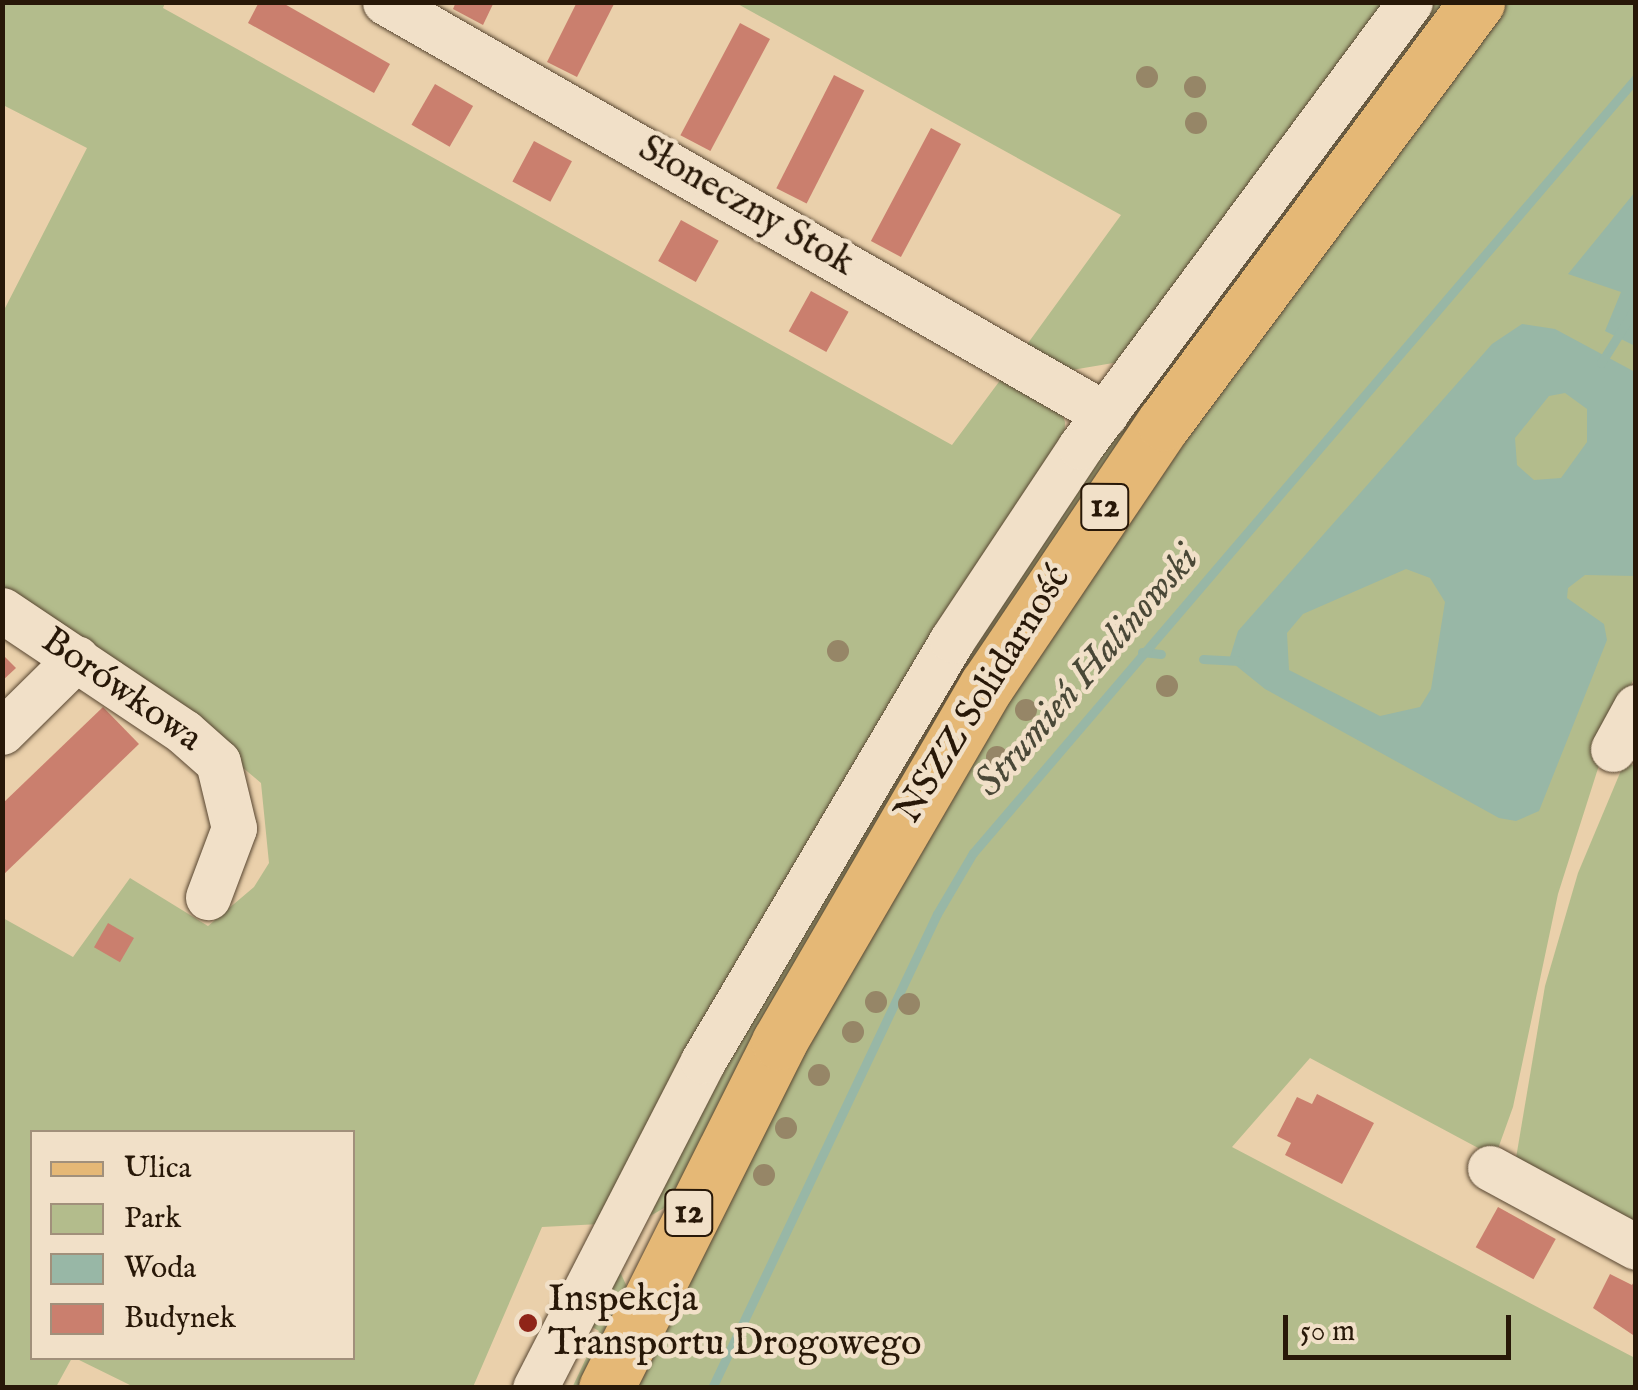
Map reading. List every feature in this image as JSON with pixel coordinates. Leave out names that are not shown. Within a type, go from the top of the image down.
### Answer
[{"type":"main road","name":"NSZZ Solidarność","points":[[606,1388],[663,1264],[857,903],[1029,619],[1208,362],[1476,2]]},
{"type":"street","name":"Słoneczny Stok","points":[[385,2],[1105,414]]},
{"type":"street","points":[[535,1388],[607,1239],[852,802],[1012,545],[1410,2]]},
{"type":"street","name":"Borówkowa","points":[[2,610],[77,658],[218,762],[234,828],[208,897]]},
{"type":"street","points":[[2,732],[77,658]]},
{"type":"street","points":[[1613,750],[1636,707]]},
{"type":"street","points":[[1490,1168],[1636,1247]]},
{"type":"street","points":[[607,1239],[663,1264]]},
{"type":"green space","points":[[3,3],[165,3],[163,8],[952,445],[1007,371],[1058,404],[1065,422],[1064,446],[600,1224],[542,1227],[473,1387],[134,1387],[79,1360],[355,1360],[355,1130],[30,1130],[30,1360],[71,1360],[56,1387],[3,1387],[3,918],[73,957],[130,878],[208,926],[254,887],[269,863],[261,783],[178,713],[3,598],[2,314],[87,148],[3,105]]},
{"type":"green space","points":[[736,3],[1392,3],[1125,361],[1066,371],[1023,350],[1121,215]]},
{"type":"green space","points":[[1425,3],[1458,3],[671,1204],[645,1219],[716,1066],[1000,588]]},
{"type":"green space","points":[[1495,3],[1635,3],[1635,677],[1615,715],[1558,894],[1513,1107],[1495,1157],[1310,1058],[1232,1147],[1635,1358],[1635,1387],[630,1388],[759,1116],[1063,599]]},
{"type":"green space","points":[[1625,761],[1636,767],[1635,1236],[1514,1170],[1545,986],[1578,873]]},
{"type":"green space","points":[[617,1265],[627,1287],[580,1387],[572,1388],[599,1331],[592,1327],[595,1289]]},
{"type":"water","points":[[1635,192],[1635,346],[1605,331],[1621,292],[1568,274]]},
{"type":"water","points":[[1522,324],[1555,329],[1635,372],[1636,576],[1585,575],[1568,588],[1567,598],[1604,624],[1607,640],[1539,811],[1516,821],[1499,818],[1265,689],[1229,660],[1238,631],[1492,344]],"holes":[[[1565,393],[1587,409],[1587,442],[1561,478],[1534,480],[1517,465],[1515,438],[1549,396]],[[1406,569],[1430,578],[1445,602],[1431,689],[1420,707],[1380,716],[1289,670],[1287,633],[1303,614]]]},
{"type":"building","points":[[259,2],[281,2],[390,64],[374,93],[248,23]]},
{"type":"building","points":[[456,2],[494,2],[483,25],[453,9]]},
{"type":"building","points":[[577,2],[615,2],[577,77],[547,62]]},
{"type":"building","points":[[740,23],[770,39],[710,151],[680,135]]},
{"type":"building","points":[[834,75],[864,90],[807,204],[776,188]]},
{"type":"building","points":[[435,84],[473,106],[450,147],[412,125]]},
{"type":"building","points":[[931,128],[961,144],[901,257],[871,241]]},
{"type":"building","points":[[534,141],[572,161],[550,202],[512,182]]},
{"type":"building","points":[[681,220],[719,241],[696,282],[658,261]]},
{"type":"building","points":[[811,291],[849,312],[826,352],[789,331]]},
{"type":"building","points":[[2,654],[16,668],[2,681]]},
{"type":"building","points":[[103,707],[139,744],[2,876],[2,804]]},
{"type":"building","points":[[108,923],[134,938],[120,962],[94,947]]},
{"type":"building","points":[[1317,1094],[1374,1123],[1342,1184],[1285,1155],[1291,1143],[1277,1136],[1297,1097],[1312,1104]]},
{"type":"building","points":[[1498,1207],[1556,1239],[1533,1279],[1476,1247]]},
{"type":"building","points":[[1610,1274],[1632,1285],[1636,1278],[1636,1337],[1593,1308]]},
{"type":"waterway","name":"Strumień Halinowski","points":[[712,1388],[937,914],[973,853],[1636,78]]},
{"type":"waterway","points":[[1601,363],[1636,307]]},
{"type":"waterway","points":[[1142,652],[1161,654]]},
{"type":"waterway","points":[[1203,659],[1240,661]]},
{"type":"place","name":"Inspekcja Transportu Drogowego","points":[[528,1323]]}]
